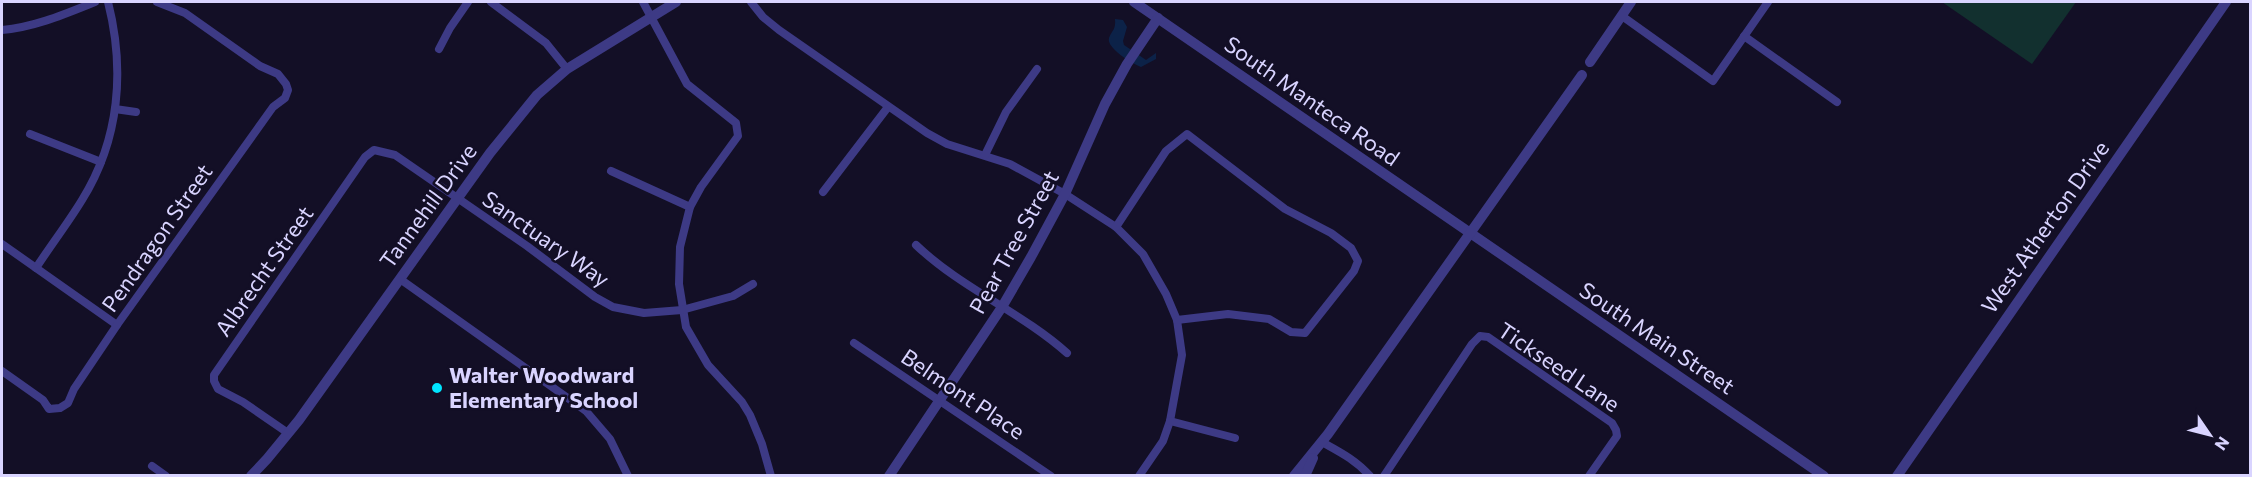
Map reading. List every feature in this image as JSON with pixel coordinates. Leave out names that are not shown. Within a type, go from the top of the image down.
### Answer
[{"type":"street","points":[[2,30],[19,29],[51,20],[95,2]]},
{"type":"street","points":[[36,268],[82,199],[101,162],[115,109],[118,74],[118,54],[108,2]]},
{"type":"street","name":"Pendragon Street","points":[[2,371],[43,400],[49,409],[60,408],[68,403],[74,389],[117,324],[273,107],[285,98],[288,90],[278,74],[260,66],[185,13],[157,2]]},
{"type":"street","points":[[439,49],[468,2]]},
{"type":"street","points":[[491,2],[546,43],[567,69]]},
{"type":"street","points":[[643,2],[687,84],[735,123],[738,131],[738,136],[730,150],[701,187],[690,207],[678,263],[682,310],[686,327],[708,365],[742,402],[750,415],[762,444],[771,476]]},
{"type":"street","name":"Tannehill Drive","points":[[251,476],[312,403],[510,127],[537,95],[567,69],[676,2]]},
{"type":"street","points":[[751,2],[763,17],[779,30],[947,144],[1011,164],[1065,194],[1116,227],[1143,254],[1166,294],[1177,320],[1182,355],[1170,421],[1163,441],[1139,476]]},
{"type":"street","name":"South Manteca Road","points":[[1134,2],[1469,232]]},
{"type":"street","points":[[1294,476],[1322,442],[1582,75],[1631,2]]},
{"type":"street","points":[[1622,16],[1713,81],[1768,2]]},
{"type":"street","name":"West Atherton Drive","points":[[1897,476],[2226,2]]},
{"type":"street","name":"Pear Tree Street","points":[[889,476],[1002,307],[1032,257],[1065,194],[1105,104],[1136,49],[1158,18]]},
{"type":"street","points":[[1744,36],[1838,102]]},
{"type":"street","points":[[985,155],[1006,112],[1037,69]]},
{"type":"street","points":[[823,192],[888,106]]},
{"type":"street","points":[[115,109],[136,112]]},
{"type":"street","points":[[30,134],[101,162]]},
{"type":"street","points":[[1116,227],[1166,151],[1187,134],[1285,209],[1331,233],[1351,248],[1358,261],[1354,271],[1305,333],[1291,332],[1269,319],[1228,314],[1177,320]]},
{"type":"street","name":"Sanctuary Way","points":[[347,183],[365,157],[374,150],[395,155],[527,246],[595,297],[613,307],[644,314],[682,310],[733,296],[753,284]]},
{"type":"street","points":[[611,171],[690,207]]},
{"type":"street","name":"Albrecht Street","points":[[288,433],[243,402],[218,389],[214,381],[217,369],[347,183]]},
{"type":"street","name":"South Main Street","points":[[1469,232],[1824,476]]},
{"type":"street","points":[[2,244],[117,324]]},
{"type":"street","points":[[916,245],[938,266],[1036,327],[1067,353]]},
{"type":"street","points":[[400,279],[586,411],[610,439],[628,476]]},
{"type":"street","name":"Tickseed Lane","points":[[1384,476],[1472,344],[1480,336],[1488,337],[1612,423],[1617,436],[1589,476]]},
{"type":"street","name":"Belmont Place","points":[[854,343],[1051,476]]},
{"type":"street","points":[[1170,421],[1235,438]]},
{"type":"street","points":[[1305,476],[1322,442]]},
{"type":"street","points":[[1322,442],[1349,457],[1370,476]]},
{"type":"street","points":[[152,466],[166,476]]},
{"type":"green space","points":[[1942,2],[2076,2],[2032,64]]},
{"type":"water","points":[[1115,19],[1123,20],[1127,27],[1124,45],[1146,60],[1156,53],[1156,59],[1141,67],[1116,51],[1109,42]]},
{"type":"place","name":"Walter Woodward Elementary School","points":[[437,388]]}]
